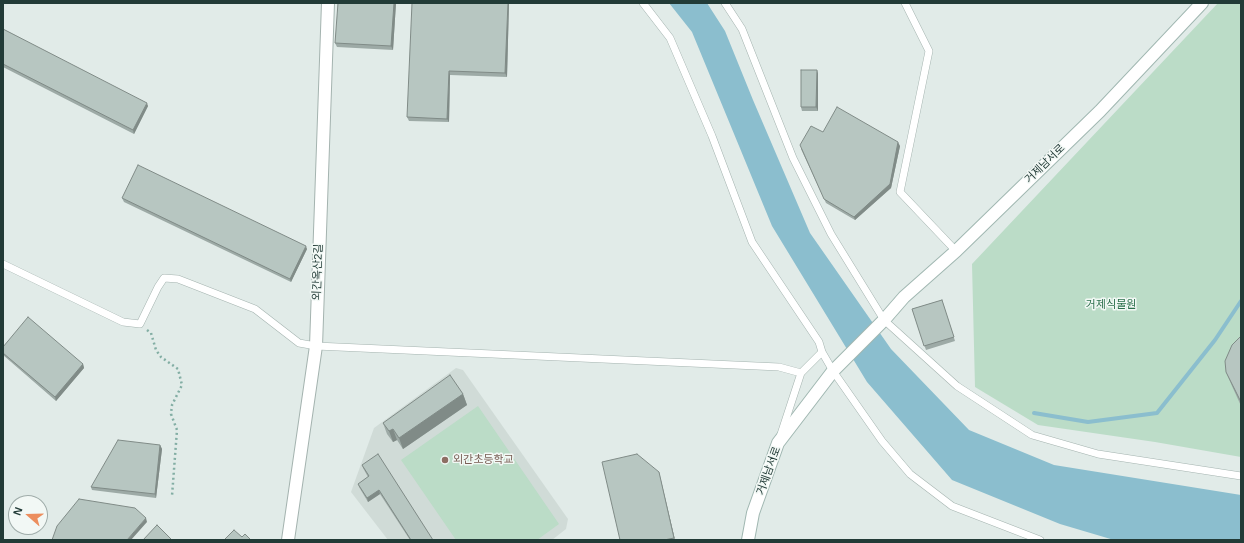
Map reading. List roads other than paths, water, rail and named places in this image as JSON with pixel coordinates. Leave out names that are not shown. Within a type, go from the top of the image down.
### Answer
[{"type":"main road","name":"외간옥산2길","points":[[288,540],[316,346],[328,3]]},
{"type":"main road","name":"거제남서로","points":[[748,540],[753,513],[778,443],[834,371],[884,320],[904,296],[956,252],[1100,111],[1202,3]]},
{"type":"lane","points":[[642,3],[670,38],[712,136],[752,242],[819,342],[822,352],[834,371],[882,441],[910,474],[952,506],[1028,538],[1040,540]]},
{"type":"lane","points":[[725,3],[742,29],[793,158],[831,234],[884,320],[957,386],[1032,435],[1098,454],[1241,476]]},
{"type":"lane","points":[[905,3],[929,51],[900,192],[956,252]]},
{"type":"lane","points":[[3,264],[124,322],[140,324],[164,278],[178,279],[255,309],[299,344],[778,367],[800,373]]},
{"type":"lane","points":[[778,443],[800,373],[822,352]]},
{"type":"water","points":[[669,3],[707,3],[725,31],[810,233],[891,349],[969,430],[1054,465],[1241,495],[1241,540],[1114,540],[1060,524],[952,480],[867,382],[772,226],[692,32]]},
{"type":"waterway","points":[[1034,413],[1088,422],[1157,413],[1215,340],[1241,301]]},
{"type":"place","name":"외간초등학교","points":[[445,460]]},
{"type":"park label","name":"거제식물원","points":[[1111,305]]}]
